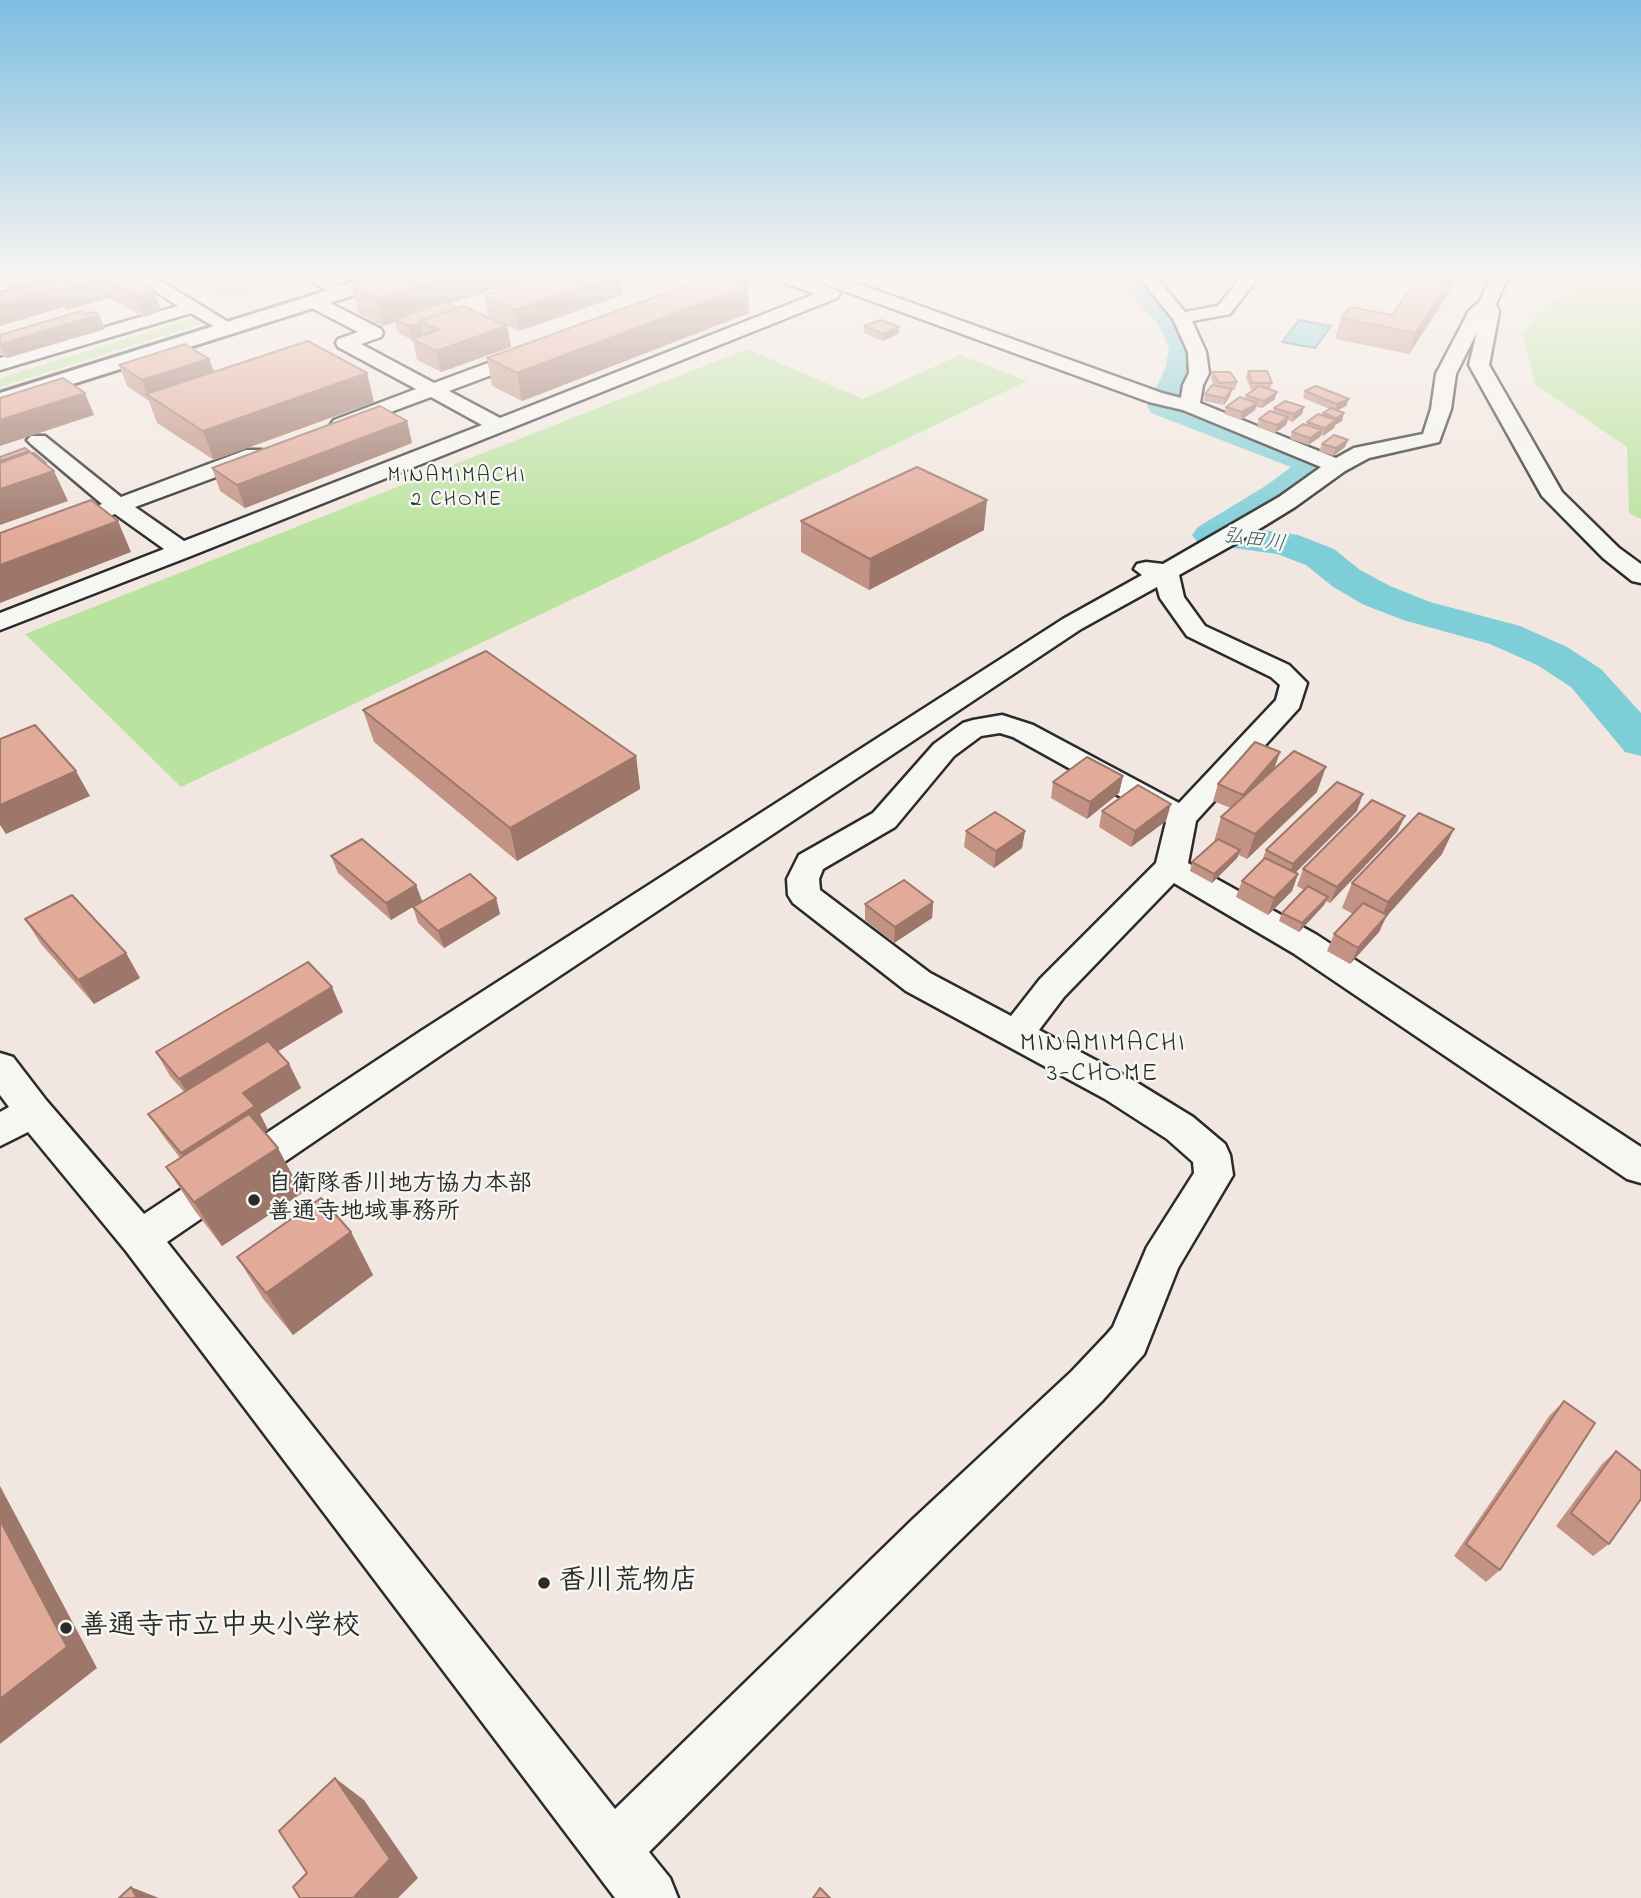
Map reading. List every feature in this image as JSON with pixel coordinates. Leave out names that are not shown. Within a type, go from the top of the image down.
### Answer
[{"type":"main road","points":[[0,400],[116,364]]},
{"type":"street","points":[[384,364],[498,425]]},
{"type":"street","points":[[327,429],[504,364]]},
{"type":"street","points":[[0,622],[654,364]]},
{"type":"street","points":[[1061,364],[1156,398],[1185,405],[1338,466]]},
{"type":"street","points":[[1185,405],[1199,373],[1198,364]]},
{"type":"street","points":[[140,1238],[422,1049],[1156,571],[1287,502],[1338,466],[1362,453],[1432,438],[1441,409],[1446,373],[1451,364]]},
{"type":"street","points":[[1479,364],[1497,401],[1553,496],[1611,553],[1641,576]]},
{"type":"street","points":[[38,440],[117,505],[183,551]]},
{"type":"street","points":[[0,549],[275,447]]},
{"type":"street","points":[[1018,1033],[1052,988],[1171,867],[1182,818],[1289,702],[1293,683],[1280,671],[1196,631],[1156,571]]},
{"type":"street","points":[[613,1850],[930,1536],[1087,1386],[1122,1348],[1129,1340],[1161,1260],[1214,1175],[1211,1155],[1180,1128],[1118,1088],[918,982],[804,895],[803,879],[810,863],[884,820],[944,751],[973,729],[1002,724],[1023,731],[1182,818]]},
{"type":"street","points":[[1171,867],[1305,944],[1641,1167]]},
{"type":"street","points":[[0,1067],[16,1121],[140,1238],[650,1898]]},
{"type":"green space","points":[[47,364],[75,364],[0,387],[0,378]]},
{"type":"green space","points":[[710,364],[781,364],[863,399],[941,364],[982,364],[1027,381],[181,787],[25,634]]},
{"type":"green space","points":[[1530,364],[1641,364],[1641,519],[1629,513],[1627,447],[1535,384]]},
{"type":"building","points":[[123,364],[194,364],[142,380],[119,365]]},
{"type":"building","points":[[239,364],[350,364],[367,373],[203,431],[146,394]]},
{"type":"building","points":[[498,364],[542,364],[517,373]]},
{"type":"building","points":[[1248,371],[1267,371],[1272,383],[1252,383]]},
{"type":"building","points":[[1212,372],[1230,372],[1237,382],[1219,383]]},
{"type":"building","points":[[63,378],[85,393],[0,420],[0,398]]},
{"type":"building","points":[[1212,385],[1232,389],[1225,398],[1205,394]]},
{"type":"building","points":[[1260,386],[1277,392],[1264,401],[1246,395]]},
{"type":"building","points":[[1316,386],[1349,399],[1337,404],[1305,391]]},
{"type":"building","points":[[1240,397],[1257,403],[1242,412],[1226,407]]},
{"type":"building","points":[[1285,401],[1304,407],[1294,414],[1274,408]]},
{"type":"building","points":[[380,406],[407,421],[237,485],[212,468]]},
{"type":"building","points":[[1331,408],[1344,413],[1336,418],[1323,413]]},
{"type":"building","points":[[1270,411],[1288,417],[1277,425],[1259,419]]},
{"type":"building","points":[[1318,414],[1336,420],[1325,428],[1307,422]]},
{"type":"building","points":[[1303,424],[1322,430],[1310,438],[1292,432]]},
{"type":"building","points":[[1334,435],[1348,440],[1336,448],[1322,444]]},
{"type":"building","points":[[25,448],[29,451],[0,461],[0,457]]},
{"type":"building","points":[[30,452],[54,471],[0,489],[0,463]]},
{"type":"building","points":[[917,467],[987,500],[870,559],[801,521]]},
{"type":"building","points":[[91,500],[118,521],[0,565],[0,533]]},
{"type":"building","points":[[486,651],[636,756],[510,828],[363,710]]},
{"type":"building","points":[[35,725],[76,771],[0,805],[0,739]]},
{"type":"building","points":[[1255,742],[1280,752],[1243,795],[1218,784]]},
{"type":"building","points":[[1294,751],[1326,767],[1255,834],[1221,817]]},
{"type":"building","points":[[1087,757],[1123,776],[1090,802],[1053,782]]},
{"type":"building","points":[[1337,782],[1363,794],[1293,864],[1266,850]]},
{"type":"building","points":[[1138,785],[1171,804],[1135,831],[1102,811]]},
{"type":"building","points":[[1372,800],[1405,816],[1337,887],[1303,869]]},
{"type":"building","points":[[995,812],[1025,831],[996,851],[966,831]]},
{"type":"building","points":[[1419,813],[1454,829],[1388,902],[1352,883]]},
{"type":"building","points":[[362,839],[416,885],[386,903],[331,856]]},
{"type":"building","points":[[1218,839],[1240,850],[1214,874],[1192,862]]},
{"type":"building","points":[[1265,858],[1298,874],[1274,898],[1242,881]]},
{"type":"building","points":[[470,874],[496,898],[438,931],[413,907]]},
{"type":"building","points":[[904,880],[933,902],[895,927],[865,904]]},
{"type":"building","points":[[1308,886],[1328,897],[1302,923],[1282,913]]},
{"type":"building","points":[[72,895],[126,953],[78,980],[25,919]]},
{"type":"building","points":[[1363,903],[1387,915],[1358,948],[1334,934]]},
{"type":"building","points":[[308,962],[332,987],[179,1079],[156,1052]]},
{"type":"building","points":[[268,1041],[289,1064],[243,1093],[255,1106],[181,1153],[148,1114]]},
{"type":"building","points":[[249,1114],[278,1148],[194,1202],[166,1167]]},
{"type":"building","points":[[321,1198],[351,1232],[266,1293],[237,1257]]},
{"type":"building","points":[[1564,1401],[1595,1423],[1500,1570],[1466,1544]]},
{"type":"building","points":[[1616,1451],[1641,1471],[1641,1499],[1609,1544],[1571,1513]]},
{"type":"building","points":[[0,1520],[67,1647],[0,1699]]},
{"type":"building","points":[[335,1778],[390,1859],[353,1898],[300,1898],[293,1887],[307,1873],[279,1831]]},
{"type":"building","points":[[131,1887],[137,1898],[119,1898]]},
{"type":"building","points":[[820,1888],[830,1898],[813,1898]]},
{"type":"waterway","name":"弘田川","points":[[1182,364],[1163,406],[1317,465],[1280,493],[1211,535],[1284,543],[1320,557],[1346,578],[1376,595],[1418,611],[1505,635],[1552,656],[1586,678],[1641,742]]},
{"type":"place","name":"自衛隊香川地方協力本部 善通寺地域事務所","points":[[254,1200]]},
{"type":"place","name":"香川荒物店","points":[[544,1583]]},
{"type":"place","name":"善通寺市立中央小学校","points":[[66,1628]]},
{"type":"district","name":"MINAMIMACHI 2 CHOME","points":[[457,490]]},
{"type":"district","name":"MINAMIMACHI 3-CHOME","points":[[1103,1061]]}]
